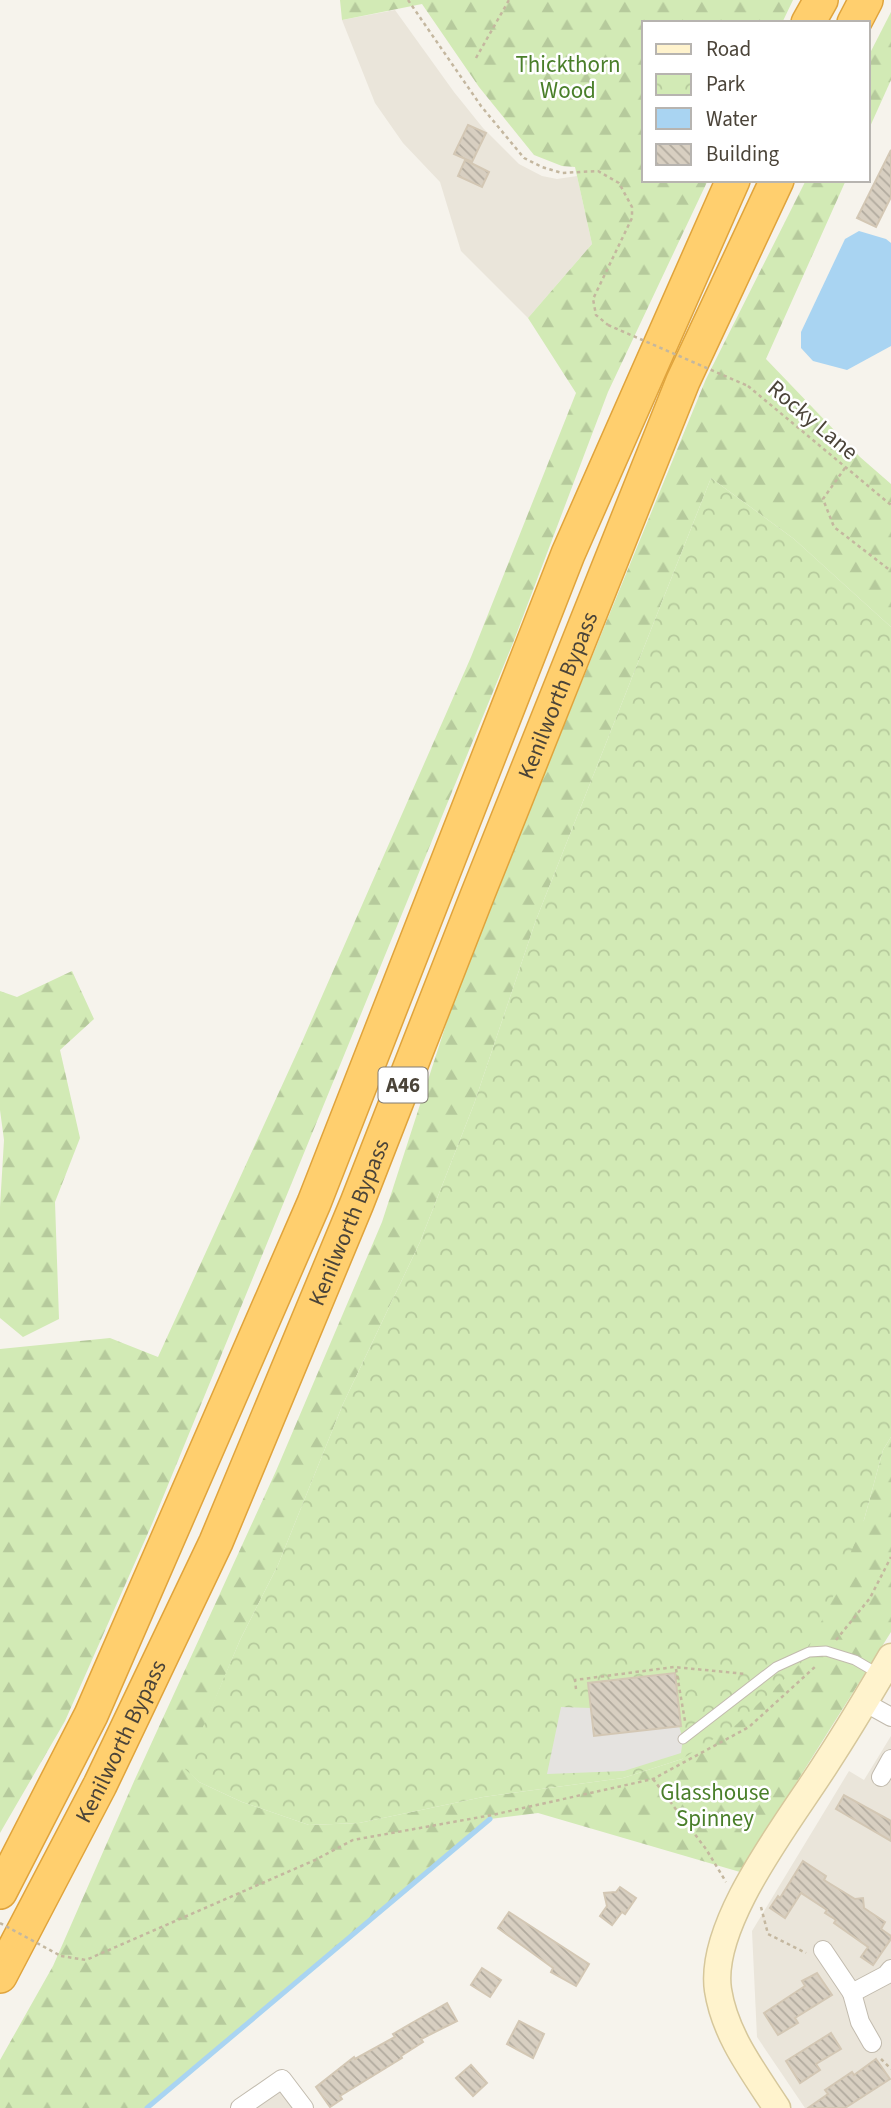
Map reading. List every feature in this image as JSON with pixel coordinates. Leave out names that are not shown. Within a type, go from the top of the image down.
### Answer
[{"type":"highway","points":[[809,21],[821,0]]},
{"type":"highway","points":[[855,21],[866,0]]},
{"type":"highway","name":"Kenilworth Bypass","points":[[0,1892],[91,1715],[314,1203],[568,554],[732,182]]},
{"type":"highway","name":"Kenilworth Bypass","points":[[0,1976],[100,1785],[216,1542],[357,1203],[683,381],[775,182]]},
{"type":"street","points":[[777,2108],[733,2039],[718,1989],[719,1958],[740,1903],[756,1871],[886,1666]]},
{"type":"street","points":[[864,1702],[891,1717]]},
{"type":"street","points":[[881,1777],[891,1759]]},
{"type":"street","points":[[823,1950],[852,1993],[860,2022],[872,2043]]},
{"type":"street","points":[[852,1993],[886,1975],[891,1969]]},
{"type":"street","points":[[240,2108],[282,2079],[304,2108]]},
{"type":"lane","points":[[685,1738],[776,1667],[809,1652],[825,1651],[886,1666]]},
{"type":"path","name":"Rocky Lane","points":[[408,0],[481,106],[524,158],[562,173],[598,171],[619,183],[632,207],[632,218],[593,299],[596,315],[608,325],[748,386],[891,505]]},
{"type":"path","points":[[476,58],[509,0]]},
{"type":"path","points":[[846,467],[823,499],[834,527],[891,571]]},
{"type":"path","points":[[0,1923],[61,1956],[86,1960],[316,1860],[353,1840],[492,1815],[653,1779],[749,1727],[815,1668],[825,1651],[870,1598],[891,1556]]},
{"type":"path","points":[[576,1689],[575,1680],[674,1667],[767,1675]]},
{"type":"path","points":[[676,1669],[685,1738]]},
{"type":"path","points":[[653,1779],[706,1849],[740,1903],[760,1904],[768,1934],[807,1953],[823,1950]]},
{"type":"shaded area","points":[[395,10],[454,92],[483,128],[519,164],[542,176],[557,179],[577,176],[592,244],[528,318],[461,251],[440,182],[403,143],[375,103],[342,20]]},
{"type":"shaded area","points":[[561,1707],[591,1708],[595,1736],[679,1726],[683,1739],[681,1753],[624,1771],[547,1774]]},
{"type":"shaded area","points":[[891,1736],[891,2108],[805,2108],[757,2037],[752,1931],[849,1771],[864,1780]]},
{"type":"shaded area","points":[[282,2079],[304,2108],[240,2108]]},
{"type":"green space","name":"Thickthorn Wood","points":[[340,0],[793,0],[783,21],[642,21],[642,182],[707,182],[608,392],[513,643],[152,1524],[65,1721],[0,1833],[0,1349],[110,1338],[158,1357],[301,1044],[471,657],[576,393],[528,318],[592,244],[575,167],[562,166],[534,155],[479,87],[422,4],[342,20]]},
{"type":"green space","points":[[891,12],[891,80],[870,127],[870,53]]},
{"type":"green space","name":"Glasshouse Spinney","points":[[805,182],[845,182],[766,359],[860,457],[891,484],[891,627],[794,539],[711,478],[536,920],[474,1104],[420,1242],[343,1404],[278,1565],[240,1640],[186,1769],[199,1782],[242,1802],[309,1825],[359,1823],[483,1797],[623,1778],[682,1759],[864,1520],[883,1450],[891,1437],[891,1632],[740,1872],[538,1813],[490,1819],[147,2108],[0,2108],[0,2060],[53,1966],[276,1471],[382,1222],[462,975],[706,379]]},
{"type":"green space","points":[[711,478],[794,539],[891,627],[891,1437],[883,1450],[864,1520],[829,1606],[801,1663],[737,1724],[682,1759],[623,1778],[483,1797],[359,1823],[309,1825],[242,1802],[199,1782],[185,1769],[240,1640],[278,1565],[343,1404],[420,1242],[474,1104],[536,920]]},
{"type":"green space","points":[[72,971],[94,1019],[60,1050],[80,1138],[55,1202],[59,1319],[23,1337],[0,1318],[0,1207],[4,1140],[0,1110],[0,991],[17,997]]},
{"type":"water","points":[[859,231],[891,243],[891,346],[847,370],[813,361],[801,348],[801,332],[845,239]]},
{"type":"building","points":[[468,125],[486,133],[472,162],[454,154]]},
{"type":"building","points":[[891,150],[891,197],[876,227],[857,218]]},
{"type":"building","points":[[465,160],[489,172],[482,187],[458,176]]},
{"type":"building","points":[[675,1673],[681,1726],[594,1736],[588,1683]]},
{"type":"building","points":[[844,1795],[891,1821],[891,1841],[836,1809]]},
{"type":"building","points":[[803,1861],[826,1876],[824,1880],[855,1899],[863,1898],[864,1908],[885,1922],[881,1929],[891,1936],[891,1939],[873,1965],[861,1957],[868,1947],[834,1923],[836,1920],[825,1913],[827,1910],[801,1893],[785,1918],[770,1908],[778,1896],[780,1898]]},
{"type":"building","points":[[620,1887],[636,1898],[625,1914],[622,1912],[612,1925],[600,1916],[607,1906],[604,1893],[616,1892]]},
{"type":"building","points":[[509,1912],[589,1964],[576,1986],[551,1972],[553,1968],[498,1928]]},
{"type":"building","points":[[482,1968],[501,1980],[490,1997],[471,1985]]},
{"type":"building","points":[[817,1973],[832,1995],[795,2018],[798,2023],[778,2035],[764,2013],[805,1986],[802,1981]]},
{"type":"building","points":[[447,2003],[457,2021],[421,2039],[423,2042],[401,2056],[402,2058],[340,2096],[342,2099],[330,2107],[316,2087],[354,2057],[355,2059],[395,2037],[393,2034]]},
{"type":"building","points":[[519,2021],[544,2034],[533,2058],[507,2044]]},
{"type":"building","points":[[831,2033],[841,2049],[816,2064],[820,2070],[800,2083],[786,2061]]},
{"type":"building","points":[[876,2059],[890,2079],[845,2108],[808,2108],[828,2094],[825,2090],[852,2072],[854,2075]]},
{"type":"building","points":[[471,2065],[487,2083],[473,2096],[456,2078]]},
{"type":"waterway","points":[[147,2108],[490,1819]]}]
